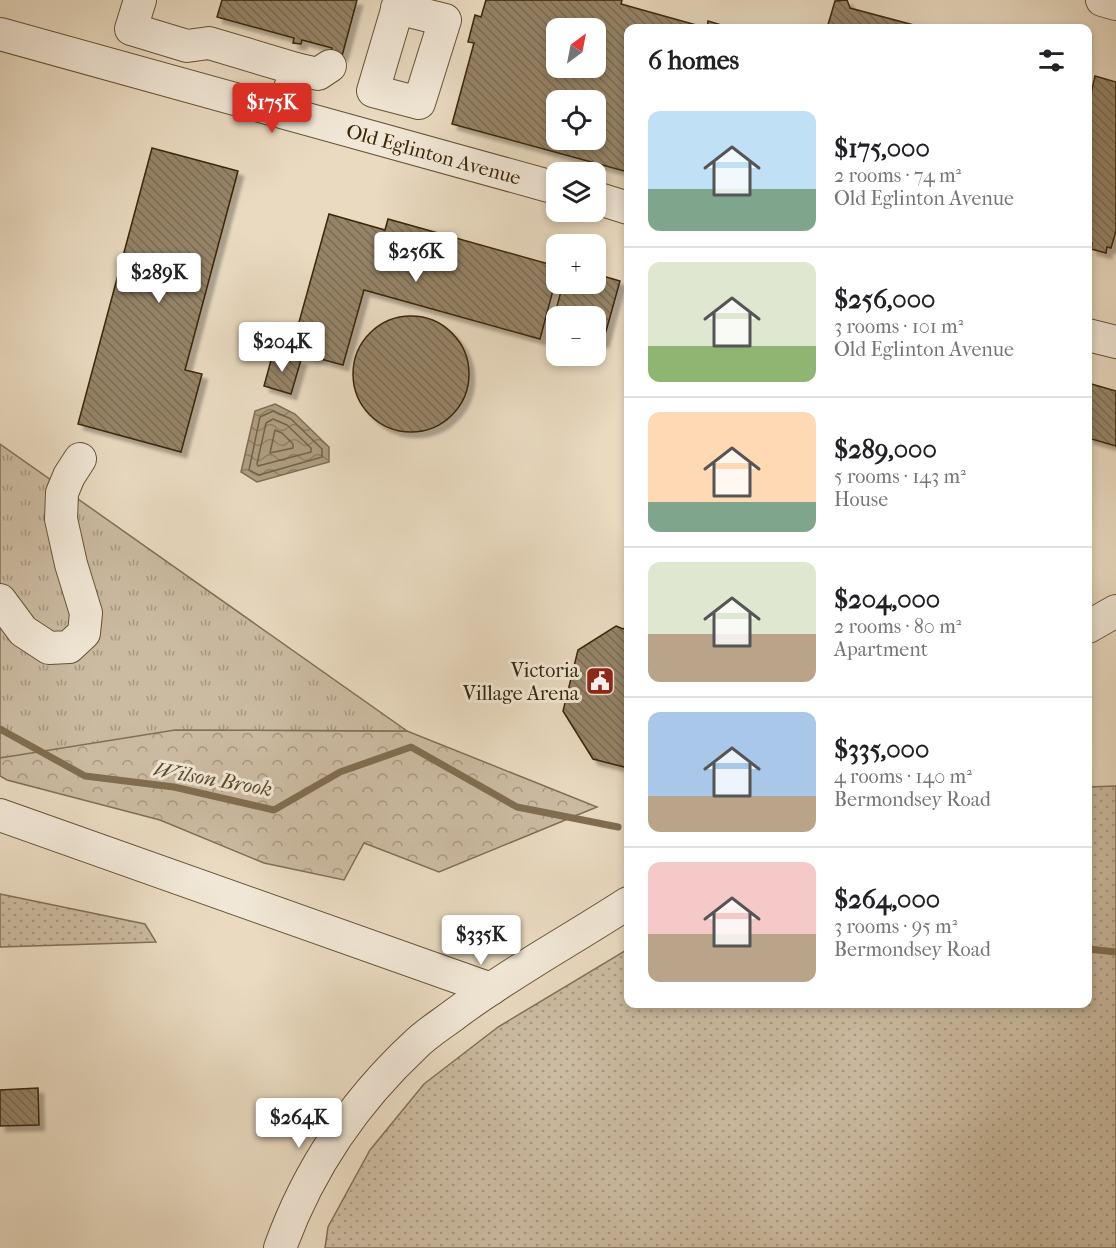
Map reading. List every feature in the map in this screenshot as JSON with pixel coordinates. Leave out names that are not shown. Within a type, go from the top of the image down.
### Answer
[{"type":"street","points":[[140,0],[132,29],[187,46],[208,43],[318,74],[330,66]]},
{"type":"street","points":[[1102,0],[1116,4]]},
{"type":"street","name":"Old Eglinton Avenue","points":[[0,34],[546,185]]},
{"type":"street","points":[[283,111],[296,69]]},
{"type":"street","points":[[606,201],[624,207]]},
{"type":"street","points":[[1092,336],[1116,342]]},
{"type":"street","points":[[0,600],[23,631],[49,648],[69,647],[84,633],[86,613],[71,564],[61,519],[62,493],[80,459]]},
{"type":"street","points":[[1092,625],[1116,611]]},
{"type":"street","points":[[0,815],[15,826],[491,989]]},
{"type":"street","points":[[280,1248],[290,1220],[314,1173],[344,1124],[376,1084],[417,1043],[491,989],[624,906]]},
{"type":"green space","points":[[0,444],[407,731],[175,730],[0,758]]},
{"type":"green space","points":[[0,651],[175,730],[407,731],[597,807],[439,872],[364,843],[344,880],[264,863],[160,820],[7,780],[0,776]]},
{"type":"green space","points":[[1116,786],[1116,1248],[325,1248],[328,1227],[370,1150],[424,1084],[498,1027],[624,951],[624,1008],[1092,1008],[1092,787]]},
{"type":"green space","points":[[0,894],[145,924],[156,942],[0,947]]},
{"type":"water","points":[[275,404],[295,414],[329,447],[329,462],[257,482],[241,472],[255,411]]},
{"type":"building","points":[[222,0],[357,0],[342,56],[331,53],[332,48],[302,40],[301,44],[293,43],[294,38],[217,17]]},
{"type":"building","points":[[486,0],[622,0],[621,4],[693,24],[624,24],[624,171],[606,166],[606,162],[591,162],[547,150],[606,150],[606,90],[546,90],[546,150],[452,124],[474,43],[468,42],[475,15],[481,17]]},
{"type":"building","points":[[847,0],[850,8],[910,24],[828,24],[835,1]]},
{"type":"building","points":[[1095,76],[1116,82],[1116,231],[1111,248],[1107,247],[1106,253],[1092,249],[1092,89]]},
{"type":"building","points":[[152,148],[238,171],[185,370],[202,374],[181,452],[78,424]]},
{"type":"building","points":[[329,214],[385,230],[388,219],[546,263],[546,294],[552,294],[549,306],[546,306],[546,316],[540,339],[364,290],[343,365],[291,351]]},
{"type":"building","points":[[606,277],[620,281],[606,331],[606,306],[557,306],[560,294],[606,294]]},
{"type":"building","points":[[411,316],[433,320],[452,333],[465,352],[469,374],[465,396],[452,415],[433,428],[411,432],[389,428],[370,415],[357,396],[353,374],[357,352],[370,333],[389,320]]},
{"type":"building","points":[[273,353],[301,360],[291,394],[264,386]]},
{"type":"building","points":[[1092,384],[1116,391],[1116,446],[1092,439]]},
{"type":"building","name":"Victoria Village Arena","points":[[616,626],[624,628],[624,767],[593,759],[563,711],[578,650]]},
{"type":"building","points":[[38,1088],[39,1125],[0,1126],[0,1090]]},
{"type":"waterway","name":"Wilson Brook","points":[[0,729],[85,776],[174,787],[274,810],[340,772],[411,747],[517,807],[618,827]]},
{"type":"waterway","name":"Wilson Brook","points":[[1092,949],[1116,952]]},
{"type":"place","name":"Victoria Village Arena","points":[[600,681]]}]
